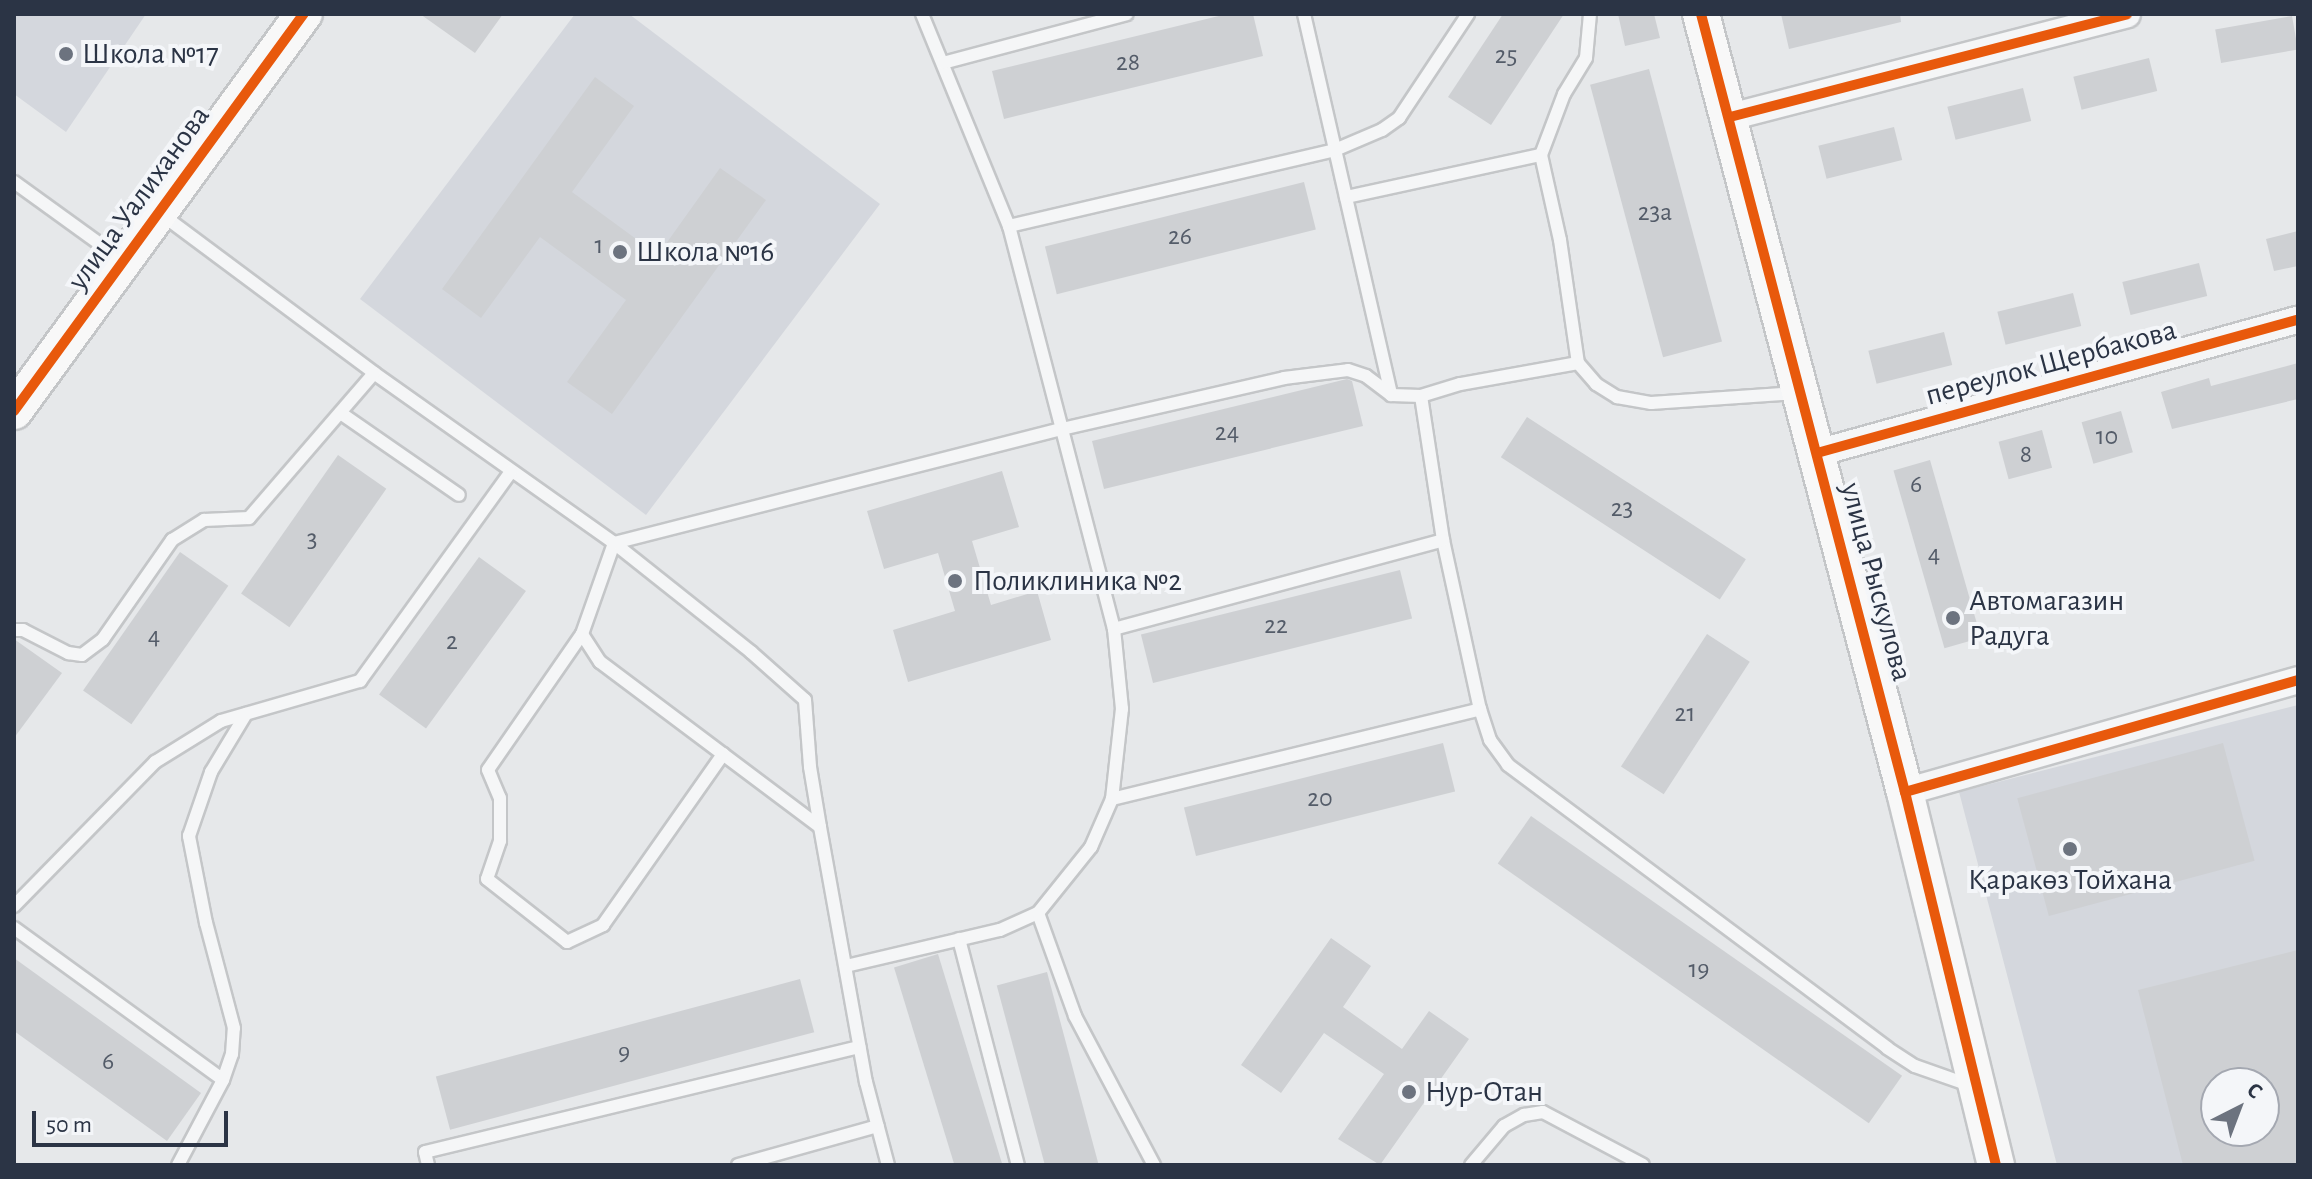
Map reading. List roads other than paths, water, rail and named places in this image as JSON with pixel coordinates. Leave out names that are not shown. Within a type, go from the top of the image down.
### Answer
[{"type":"street","name":"улица Уалиханова","points":[[14,411],[304,14]]},
{"type":"street","name":"улица Рыскулова","points":[[1701,14],[1905,792],[1996,1165]]},
{"type":"street","points":[[1730,117],[2127,14]]},
{"type":"street","name":"переулок Щербакова","points":[[1817,453],[2298,320]]},
{"type":"street","points":[[1905,792],[2298,680]]},
{"type":"lane","points":[[846,966],[1000,930],[1038,913],[1091,847],[1112,799],[1122,709],[1114,629],[1009,226],[922,14]]},
{"type":"lane","points":[[943,63],[1127,14]]},
{"type":"lane","points":[[1304,14],[1391,395]]},
{"type":"lane","points":[[1009,226],[1335,150],[1382,130],[1399,118],[1468,14]]},
{"type":"lane","points":[[1590,14],[1586,58],[1564,94],[1541,155],[1560,240],[1578,363],[1596,384],[1617,397],[1651,403],[1801,393]]},
{"type":"lane","points":[[1346,197],[1541,155]]},
{"type":"lane","points":[[14,182],[123,261]]},
{"type":"lane","points":[[158,212],[374,373],[614,543],[751,652],[805,700],[810,767],[820,827],[860,1047],[888,1165]]},
{"type":"lane","points":[[614,543],[1062,429],[1284,378],[1348,370],[1366,376],[1391,395],[1421,396],[1460,384],[1578,363]]},
{"type":"lane","points":[[14,630],[23,630],[68,653],[82,655],[103,639],[172,540],[204,520],[249,518],[342,414],[374,373]]},
{"type":"lane","points":[[1421,396],[1443,540],[1480,709],[1490,740],[1508,765],[1887,1048],[1915,1066],[1976,1088]]},
{"type":"lane","points":[[342,414],[459,495]]},
{"type":"lane","points":[[14,906],[155,762],[221,721],[360,681],[511,472]]},
{"type":"lane","points":[[1114,629],[1443,540]]},
{"type":"lane","points":[[614,543],[582,634],[488,770],[500,798],[500,841],[487,879],[567,942],[603,925],[723,754]]},
{"type":"lane","points":[[582,634],[600,662],[820,827]]},
{"type":"lane","points":[[1112,799],[1480,709]]},
{"type":"lane","points":[[178,1165],[223,1080],[232,1054],[234,1028],[206,923],[189,836],[211,772],[246,714]]},
{"type":"lane","points":[[1038,913],[1075,1016],[1154,1165]]},
{"type":"lane","points":[[14,928],[223,1080]]},
{"type":"lane","points":[[959,939],[1018,1165]]},
{"type":"lane","points":[[428,1165],[425,1152],[860,1047]]},
{"type":"lane","points":[[1471,1165],[1504,1126],[1524,1115],[1543,1112],[1643,1165]]},
{"type":"lane","points":[[738,1165],[878,1126]]},
{"type":"place","name":"Школа №17","points":[[66,54]]},
{"type":"place","name":"Школа №16","points":[[620,252]]},
{"type":"place","name":"Поликлиника №2","points":[[955,581]]},
{"type":"place","name":"Автомагазин Радуга","points":[[1953,618]]},
{"type":"place","name":"Қаракөз Тойхана","points":[[2070,849]]},
{"type":"place","name":"Нур-Отан","points":[[1409,1092]]}]
